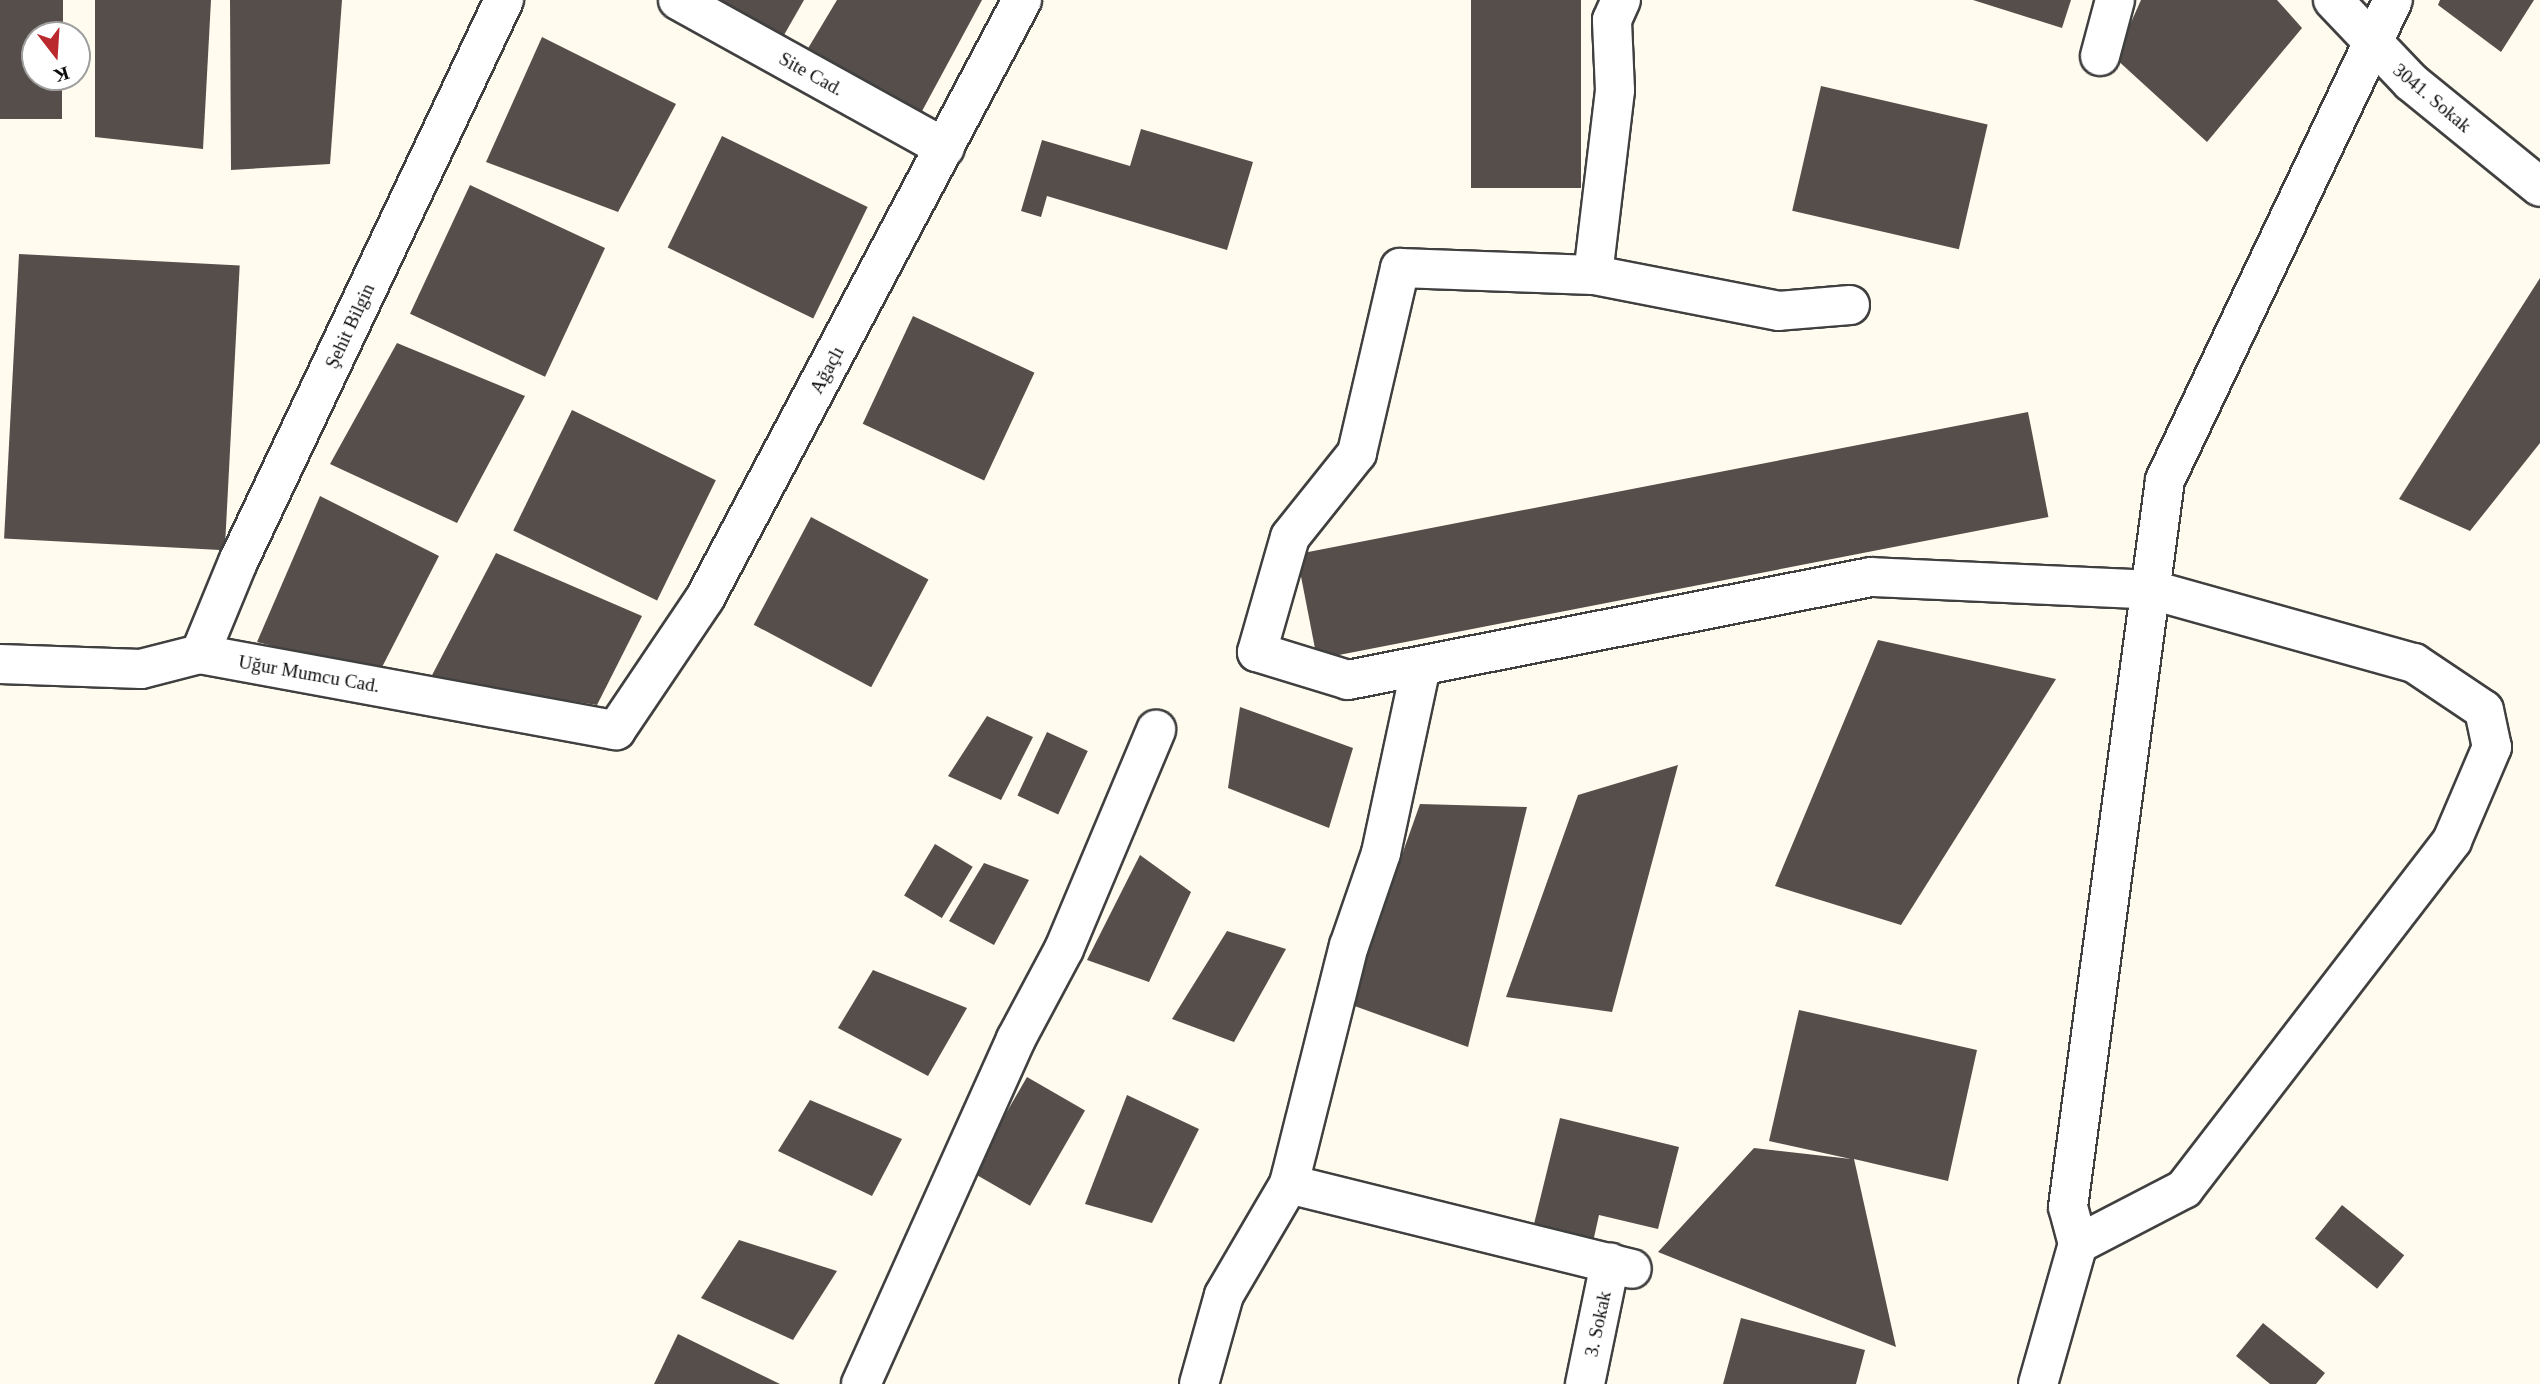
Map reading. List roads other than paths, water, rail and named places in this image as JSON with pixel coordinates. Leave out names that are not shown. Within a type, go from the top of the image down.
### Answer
[{"type":"street","name":"Şehit Bilgin","points":[[200,654],[237,562],[504,0]]},
{"type":"street","name":"Site Cad.","points":[[678,0],[945,148]]},
{"type":"street","name":"Ağaçlı","points":[[616,730],[705,598],[1022,0]]},
{"type":"street","points":[[1593,275],[1615,89],[1612,20],[1621,0]]},
{"type":"street","points":[[2100,55],[2115,0]]},
{"type":"street","name":"3041. Sokak","points":[[2333,0],[2370,44],[2540,187]]},
{"type":"street","points":[[2038,1384],[2078,1244],[2068,1208],[2165,480],[2393,0]]},
{"type":"street","points":[[1850,304],[1779,311],[1593,275],[1400,268],[1357,453],[1290,537],[1256,652],[1348,680],[1871,577],[2152,590],[2414,663],[2484,710],[2492,747],[2452,841],[2183,1189],[2078,1244]]},
{"type":"street","name":"Uğur Mumcu Cad.","points":[[0,664],[141,669],[200,654],[616,730]]},
{"type":"street","points":[[1199,1384],[1224,1295],[1289,1184],[1349,946],[1381,853],[1421,667]]},
{"type":"street","points":[[861,1384],[1016,1039],[1064,949],[1157,730]]},
{"type":"street","name":"3. Sokak","points":[[1289,1184],[1621,1266],[1586,1384]]}]
